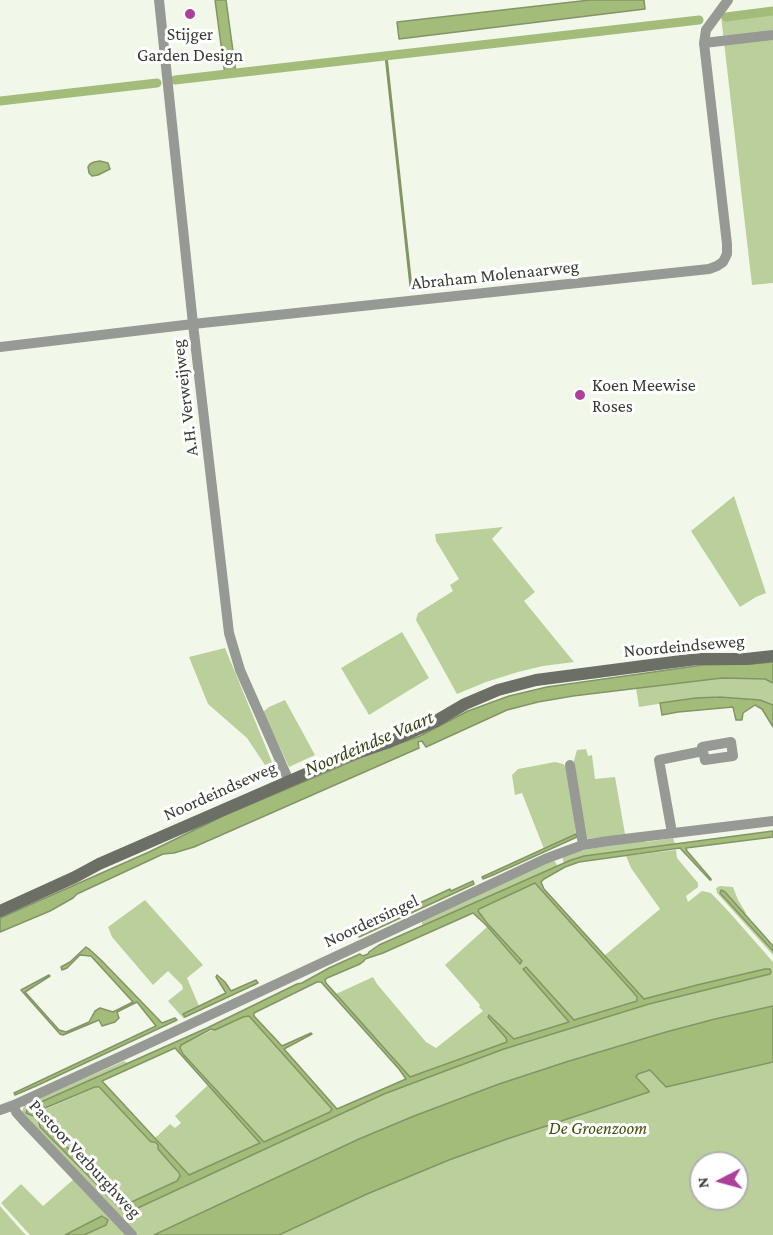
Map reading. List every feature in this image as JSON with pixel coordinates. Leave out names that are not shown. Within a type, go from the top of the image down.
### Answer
[{"type":"street","name":"A.H. Verweijweg","points":[[159,0],[193,324],[229,633],[240,670],[289,781]]},
{"type":"street","points":[[728,0],[706,30],[704,43],[773,35]]},
{"type":"street","name":"Abraham Molenaarweg","points":[[0,347],[709,269],[717,266],[723,262],[727,254],[727,244],[704,43]]},
{"type":"street","name":"Noordeindseweg","points":[[0,911],[99,864],[289,781],[347,756],[389,742],[498,690],[556,677],[697,659],[773,656]]},
{"type":"street","points":[[672,833],[659,760],[703,751]]},
{"type":"street","points":[[570,765],[583,845]]},
{"type":"street","name":"Noordersingel","points":[[4,1105],[545,859],[583,845],[773,822]]},
{"type":"street","name":"Pastoor Verburghweg","points":[[4,1105],[16,1112],[132,1235]]},
{"type":"green space","points":[[773,10],[773,283],[752,285],[721,16]]},
{"type":"green space","points":[[734,496],[766,593],[740,607],[691,531]]},
{"type":"green space","points":[[503,527],[492,539],[535,592],[524,601],[574,662],[518,672],[457,694],[416,620],[418,613],[453,591],[450,585],[459,579],[436,541],[435,534]]},
{"type":"green space","points":[[402,632],[429,678],[369,715],[341,668]]},
{"type":"green space","points":[[225,648],[272,762],[265,765],[247,738],[208,704],[189,657]]},
{"type":"green space","points":[[722,678],[768,680],[773,683],[773,705],[760,700],[719,697],[696,698],[639,707],[636,688]]},
{"type":"green space","points":[[285,700],[315,755],[289,767],[263,712]]},
{"type":"green space","points":[[586,749],[588,756],[592,755],[595,779],[615,777],[625,834],[588,839],[584,837],[573,764],[577,750]]},
{"type":"green space","points":[[555,762],[567,768],[576,835],[544,849],[522,793],[515,795],[512,775],[518,769]]},
{"type":"green space","points":[[673,838],[675,844],[584,856],[564,864],[562,856],[643,839],[646,842]]},
{"type":"green space","name":"De Groenzoom","points":[[676,850],[677,858],[698,883],[698,887],[686,896],[688,902],[702,891],[711,893],[773,962],[773,1235],[77,1235],[107,1220],[103,1216],[65,1235],[30,1235],[1,1203],[21,1184],[43,1206],[74,1179],[22,1112],[24,1105],[124,1061],[129,1064],[124,1064],[27,1110],[29,1115],[32,1115],[97,1087],[150,1141],[155,1142],[180,1176],[178,1181],[125,1205],[40,1124],[40,1127],[124,1212],[364,1099],[522,1040],[761,970],[644,999],[604,956],[660,909],[631,868],[626,856]]},
{"type":"green space","points":[[553,859],[558,866],[423,926],[422,921]]},
{"type":"green space","points":[[535,882],[638,1000],[574,1020],[552,1001],[569,1022],[514,1039],[490,1015],[508,1042],[410,1077],[336,994],[373,977],[426,1042],[436,1048],[483,1011],[445,965],[487,927],[519,964],[478,911]]},
{"type":"green space","points":[[733,887],[745,914],[724,892],[720,893],[773,951],[773,955],[717,893],[716,888]]},
{"type":"green space","points":[[145,900],[203,965],[187,978],[199,1006],[183,1014],[184,1019],[168,1001],[183,989],[182,985],[168,971],[153,985],[112,937],[108,927]]},
{"type":"green space","points":[[249,1016],[332,1109],[331,1112],[264,1142],[180,1048],[181,1045],[208,1032]]},
{"type":"green space","points":[[208,1085],[261,1143],[189,1175],[155,1138],[170,1124],[175,1128],[181,1123],[175,1116]]},
{"type":"green space","points":[[0,1206],[22,1231],[26,1235],[0,1235]]},
{"type":"shaded area","points":[[215,0],[226,0],[236,73],[225,75]]},
{"type":"shaded area","points":[[590,0],[644,0],[645,9],[399,39],[397,22]]},
{"type":"shaded area","points":[[100,161],[108,163],[110,169],[92,176],[88,167]]},
{"type":"shaded area","points":[[773,662],[773,683],[765,679],[722,678],[573,696],[507,710],[426,747],[422,741],[418,742],[419,748],[194,847],[163,854],[77,894],[50,911],[0,932],[0,918],[149,852],[223,816],[362,757],[420,736],[468,711],[509,696],[547,687],[703,665]]},
{"type":"shaded area","points":[[719,697],[760,700],[773,705],[773,727],[762,709],[755,705],[743,713],[742,720],[736,720],[733,707],[662,715],[660,703]]},
{"type":"shaded area","points":[[773,831],[773,837],[686,848],[711,880],[680,848],[579,862],[565,867],[541,882],[544,889],[644,999],[765,969],[770,969],[770,974],[649,1004],[504,1049],[384,1094],[129,1212],[124,1212],[40,1127],[39,1122],[43,1123],[125,1205],[177,1181],[179,1173],[158,1149],[158,1145],[150,1141],[99,1087],[38,1111],[33,1116],[26,1113],[32,1106],[207,1028],[329,968],[360,954],[363,956],[368,954],[379,945],[584,856]],"holes":[[[535,883],[633,992],[637,1001],[574,1020],[526,967],[523,969],[569,1022],[514,1039],[489,1015],[488,1017],[507,1042],[410,1077],[325,980],[360,964],[365,959],[473,913],[520,964],[522,961],[487,923],[478,911]],[[321,982],[406,1079],[337,1109],[284,1049],[312,1034],[282,1046],[254,1016],[254,1013]],[[249,1016],[332,1109],[330,1112],[264,1142],[183,1054],[181,1045],[211,1029],[215,1030]],[[175,1048],[260,1143],[189,1175],[102,1081]]]},
{"type":"shaded area","points":[[576,834],[577,837],[493,875],[483,879],[482,877]]},
{"type":"shaded area","points":[[473,881],[474,884],[359,937],[357,932],[450,889],[451,891]]},
{"type":"shaded area","points":[[721,890],[773,946],[773,951],[720,893]]},
{"type":"shaded area","points":[[86,947],[162,1023],[175,1018],[177,1020],[15,1095],[14,1093],[156,1026],[137,1002],[117,1012],[119,1018],[115,1022],[102,1026],[99,1020],[63,1035],[21,990],[49,975],[25,992],[59,1030],[66,1032],[89,1022],[95,1011],[100,1008],[113,1012],[133,1002],[91,956],[80,955],[62,970],[61,967]]},
{"type":"shaded area","points":[[217,975],[231,991],[256,980],[258,983],[185,1017],[183,1014],[226,993]]},
{"type":"shaded area","points":[[773,1006],[773,1062],[666,1087],[650,1070],[638,1074],[636,1077],[649,1092],[449,1160],[367,1194],[279,1235],[154,1235],[359,1139],[499,1084],[666,1032]]},
{"type":"shaded area","points":[[102,1216],[108,1220],[106,1225],[84,1235],[65,1235]]},
{"type":"waterway","points":[[726,17],[773,11]]},
{"type":"waterway","points":[[175,80],[699,20]]},
{"type":"waterway","points":[[386,56],[411,287]]},
{"type":"waterway","points":[[0,101],[157,83]]},
{"type":"place","name":"Stijger Garden Design","points":[[190,14]]},
{"type":"place","name":"Koen Meewise Roses","points":[[580,395]]},
{"type":"water label","name":"Noordeindse Vaart","points":[[369,743]]}]
